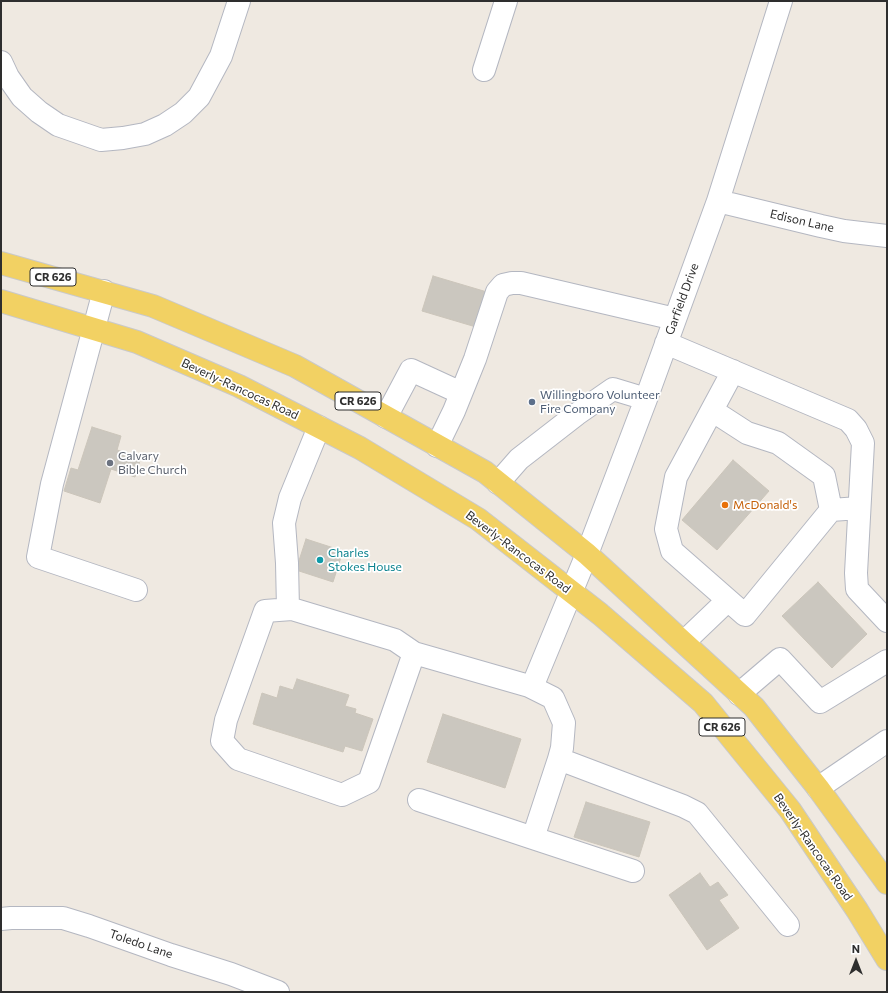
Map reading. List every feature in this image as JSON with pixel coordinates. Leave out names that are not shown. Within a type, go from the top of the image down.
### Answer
[{"type":"main road","name":"CR 626","points":[[1,263],[153,306],[295,366],[485,472],[588,554],[754,708],[818,788],[887,883]]},
{"type":"main road","name":"Beverly-Rancocas Road","points":[[1,301],[137,342],[232,383],[360,448],[478,519],[600,614],[703,703],[790,810],[853,904],[887,959]]},
{"type":"street","points":[[1,62],[8,77],[22,97],[39,112],[58,125],[101,140],[145,134],[165,125],[183,112],[199,97],[221,56],[239,1]]},
{"type":"street","points":[[484,70],[506,1]]},
{"type":"street","name":"Garfield Drive","points":[[532,687],[588,554],[718,201],[781,1]]},
{"type":"street","name":"Edison Lane","points":[[718,201],[821,226],[887,236]]},
{"type":"street","points":[[438,446],[475,358],[497,292],[503,285],[521,283],[675,319]]},
{"type":"street","points":[[104,291],[52,484],[38,557],[136,590]]},
{"type":"street","points":[[666,343],[848,420],[856,429],[863,443],[856,574],[857,589],[887,621]]},
{"type":"street","points":[[386,417],[411,370],[461,393]]},
{"type":"street","points":[[733,371],[710,417],[676,477],[666,529],[672,550],[745,615],[831,510],[859,508]]},
{"type":"street","points":[[498,483],[519,459],[577,414],[613,389],[646,399]]},
{"type":"street","points":[[710,417],[746,433],[778,443],[824,476],[831,510]]},
{"type":"street","points":[[288,609],[288,563],[284,523],[290,498],[319,427]]},
{"type":"street","points":[[684,642],[728,600]]},
{"type":"street","points":[[414,654],[370,782],[342,795],[238,759],[222,740],[226,720],[265,611],[292,609],[395,640],[414,654],[532,687],[553,698],[564,723],[562,748],[533,838]]},
{"type":"street","points":[[739,694],[780,658],[820,702],[887,661]]},
{"type":"street","points":[[818,788],[887,741]]},
{"type":"street","points":[[559,759],[684,806],[698,813],[788,925]]},
{"type":"street","points":[[418,800],[633,871]]},
{"type":"street","name":"Toledo Lane","points":[[1,919],[62,918],[225,972],[278,992]]},
{"type":"building","points":[[433,276],[487,292],[476,327],[422,311]]},
{"type":"building","name":"Calvary Bible Church","points":[[92,427],[121,436],[117,450],[141,457],[135,477],[111,469],[100,503],[64,491],[71,468],[78,470]]},
{"type":"building","name":"McDonald's","points":[[733,460],[769,491],[717,550],[682,520]]},
{"type":"building","name":"Charles Stokes House","points":[[306,539],[343,551],[333,582],[296,570]]},
{"type":"building","points":[[818,582],[867,634],[832,668],[782,616]]},
{"type":"building","points":[[297,679],[349,695],[345,706],[356,709],[355,713],[373,719],[362,751],[345,746],[343,752],[253,724],[262,693],[277,698],[280,686],[293,690]]},
{"type":"building","points":[[443,714],[521,739],[505,788],[427,762]]},
{"type":"building","points":[[586,802],[650,822],[639,857],[574,837]]},
{"type":"building","points":[[700,873],[710,887],[718,882],[728,895],[719,900],[739,928],[707,950],[669,895]]},
{"type":"place","name":"Willingboro Volunteer Fire Company","points":[[532,402]]},
{"type":"place","name":"Calvary Bible Church","points":[[110,463]]},
{"type":"place","name":"McDonald's","points":[[725,505]]},
{"type":"place","name":"Charles Stokes House","points":[[320,560]]}]
